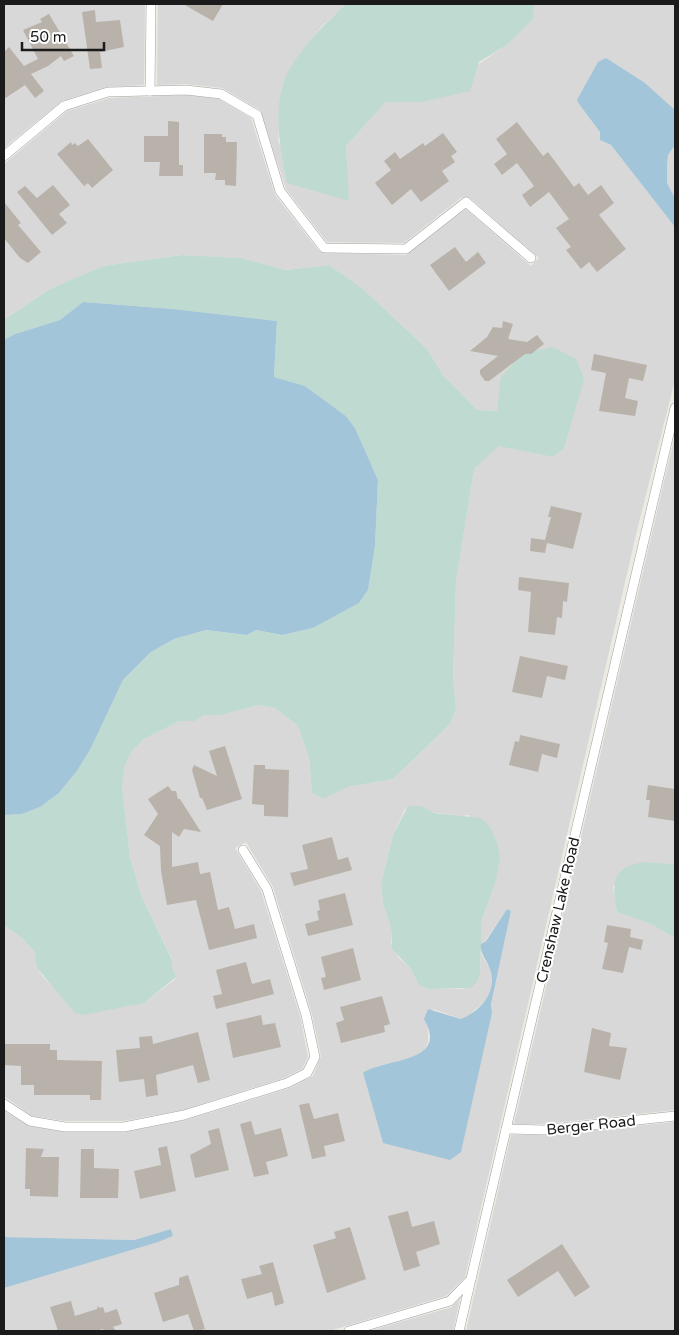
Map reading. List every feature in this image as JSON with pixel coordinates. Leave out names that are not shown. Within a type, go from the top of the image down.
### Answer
[{"type":"street","points":[[150,91],[152,4]]},
{"type":"street","points":[[4,156],[64,106],[108,92],[186,90],[221,94],[257,115],[280,191],[324,248],[406,249],[466,202],[531,258]]},
{"type":"street","name":"Crenshaw Lake Road","points":[[459,1331],[675,408]]},
{"type":"street","points":[[4,1104],[30,1121],[65,1127],[124,1126],[184,1115],[287,1083],[307,1074],[315,1057],[306,1015],[267,889],[244,850]]},
{"type":"street","name":"Berger Road","points":[[506,1129],[544,1130],[675,1116]]},
{"type":"street","points":[[349,1331],[450,1301],[471,1279]]},
{"type":"shaded area","points":[[4,4],[145,4],[144,85],[106,87],[62,101],[4,148]]},
{"type":"shaded area","points":[[158,4],[346,4],[321,27],[299,55],[282,87],[278,142],[348,201],[346,146],[386,102],[422,102],[507,45],[532,19],[534,4],[675,4],[675,110],[645,83],[579,104],[600,132],[600,140],[611,145],[675,227],[675,380],[638,526],[465,1277],[446,1296],[329,1331],[4,1331],[4,1288],[173,1236],[171,1229],[134,1240],[4,1237],[4,1111],[29,1126],[65,1132],[125,1132],[186,1120],[290,1088],[313,1076],[321,1056],[312,1014],[273,887],[246,842],[235,848],[261,891],[300,1016],[308,1057],[302,1069],[284,1078],[183,1110],[123,1121],[66,1121],[32,1116],[4,1096],[4,925],[23,939],[34,951],[37,968],[44,978],[62,995],[68,1005],[144,1003],[174,980],[176,977],[172,967],[172,959],[141,895],[130,857],[122,787],[125,765],[132,751],[144,739],[180,721],[195,721],[204,715],[221,715],[259,705],[275,708],[298,726],[309,758],[312,793],[323,799],[348,787],[393,779],[450,724],[456,709],[453,677],[456,582],[474,469],[499,445],[553,457],[564,449],[576,405],[500,379],[497,411],[477,410],[443,375],[427,349],[362,288],[329,265],[286,270],[241,258],[182,255],[103,266],[50,289],[4,320],[4,164],[67,111],[110,98],[186,95],[219,99],[251,118],[275,195],[319,251],[324,253],[406,255],[466,209],[531,266],[539,258],[470,198],[462,197],[404,243],[327,242],[286,189],[260,110],[222,88],[187,84],[157,85]],"holes":[[[405,809],[462,816],[469,815],[496,881],[482,919],[481,944],[507,909],[511,911],[491,1004],[492,1013],[383,1143],[363,1073],[415,1057],[424,1051],[428,1043],[428,1026],[433,1009],[461,1019],[467,1017],[492,992],[494,981],[490,968],[481,954],[480,973],[464,989],[429,989],[416,980],[410,968],[398,957],[391,944],[391,928],[383,903],[381,884],[393,835]]]},
{"type":"shaded area","points":[[346,4],[534,4],[533,19],[507,45],[479,62],[470,91],[422,102],[386,102],[346,146],[349,201],[287,183],[278,124],[282,88],[292,66],[308,43]]},
{"type":"shaded area","points":[[606,58],[645,83],[675,110],[675,145],[668,155],[667,183],[675,198],[675,227],[611,145],[600,140],[600,132],[577,100],[598,62]]},
{"type":"shaded area","points":[[675,145],[675,198],[667,183],[667,165],[668,155]]},
{"type":"shaded area","points":[[182,255],[241,258],[286,270],[329,265],[362,288],[427,349],[443,375],[477,410],[497,411],[500,379],[522,353],[553,347],[576,359],[584,379],[564,449],[553,457],[499,446],[474,469],[456,582],[453,677],[456,709],[450,724],[393,779],[348,787],[323,799],[312,793],[309,758],[298,726],[275,708],[259,705],[221,715],[204,715],[195,721],[180,721],[144,739],[132,751],[125,765],[122,787],[130,857],[141,895],[172,960],[172,967],[176,977],[144,1003],[83,1015],[75,1013],[37,968],[34,951],[23,939],[4,925],[4,815],[22,814],[40,807],[59,793],[77,771],[91,748],[123,680],[151,652],[174,639],[206,630],[247,635],[256,630],[282,635],[313,628],[359,603],[368,590],[375,546],[378,480],[355,428],[346,416],[305,386],[274,377],[277,321],[173,309],[83,302],[60,320],[15,334],[4,340],[4,320],[50,289],[103,266]]},
{"type":"shaded area","points":[[83,302],[173,309],[277,321],[274,377],[305,386],[346,416],[355,428],[378,480],[375,546],[368,590],[359,603],[313,628],[282,635],[256,630],[247,635],[206,630],[174,639],[151,652],[123,680],[91,748],[77,771],[59,793],[40,807],[22,814],[4,815],[4,340],[15,334],[60,320]]},
{"type":"shaded area","points":[[675,435],[675,864],[645,862],[613,886],[617,912],[651,924],[675,938],[675,1110],[544,1124],[514,1124]]},
{"type":"shaded area","points":[[408,806],[421,806],[434,813],[481,818],[490,827],[497,843],[500,857],[496,881],[482,919],[480,973],[477,982],[470,988],[429,989],[419,985],[410,968],[392,949],[391,928],[383,903],[381,884],[393,835]]},
{"type":"shaded area","points":[[645,862],[675,864],[675,938],[651,924],[617,912],[614,893],[616,878],[626,868]]},
{"type":"shaded area","points":[[507,909],[511,911],[491,1004],[492,1013],[461,1152],[450,1160],[383,1143],[363,1073],[422,1052],[428,1044],[430,1034],[424,1019],[428,1009],[461,1019],[481,1005],[490,992],[492,977],[482,954],[481,944],[486,941]]},
{"type":"shaded area","points":[[675,1122],[675,1331],[466,1331],[511,1135],[545,1135]]},
{"type":"shaded area","points":[[171,1229],[173,1236],[158,1242],[4,1288],[4,1237],[134,1240]]},
{"type":"shaded area","points":[[460,1299],[453,1331],[369,1331],[452,1307]]},
{"type":"building","points":[[183,4],[223,4],[213,21]]},
{"type":"building","points":[[95,10],[96,22],[120,20],[124,47],[100,52],[102,68],[90,69],[82,12]]},
{"type":"building","points":[[49,14],[74,56],[64,61],[61,56],[48,66],[31,74],[44,91],[35,98],[25,85],[4,99],[4,52],[9,47],[24,66],[38,59],[23,30],[42,22],[40,19]]},
{"type":"building","points":[[168,121],[179,122],[179,165],[183,165],[183,176],[159,176],[160,162],[144,162],[144,136],[168,136]]},
{"type":"building","points":[[517,122],[543,156],[548,152],[574,187],[579,183],[588,195],[601,185],[614,203],[599,215],[626,249],[597,272],[589,262],[581,269],[566,250],[571,247],[556,228],[569,219],[549,192],[530,207],[522,195],[534,186],[517,163],[502,175],[494,164],[507,154],[496,139]]},
{"type":"building","points":[[443,133],[457,152],[451,156],[455,162],[442,171],[449,181],[421,202],[411,189],[392,205],[375,183],[391,170],[384,161],[395,152],[400,159],[423,143],[425,146]]},
{"type":"building","points":[[204,134],[222,134],[222,137],[226,137],[226,142],[237,142],[236,186],[225,185],[225,180],[215,180],[216,173],[204,173]]},
{"type":"building","points":[[88,139],[113,170],[92,188],[88,183],[84,186],[57,154],[71,142],[72,145],[75,143],[78,146]]},
{"type":"building","points":[[53,185],[70,205],[59,214],[67,223],[52,235],[17,192],[25,186],[37,198]]},
{"type":"building","points":[[4,202],[21,223],[18,225],[41,252],[28,263],[20,258],[4,238]]},
{"type":"building","points":[[455,247],[466,262],[478,252],[486,263],[449,291],[430,265]]},
{"type":"building","points":[[503,321],[513,324],[508,339],[527,342],[537,335],[544,344],[531,354],[525,354],[489,381],[485,381],[480,374],[480,370],[498,356],[470,351],[487,337],[493,327],[502,328]]},
{"type":"building","points":[[594,354],[647,365],[643,381],[629,378],[625,398],[638,401],[635,416],[599,411],[606,373],[591,370]]},
{"type":"building","points":[[551,506],[582,513],[573,549],[547,543],[545,553],[530,551],[531,538],[545,540],[551,517],[548,517]]},
{"type":"building","points":[[519,577],[569,583],[567,602],[563,601],[562,618],[557,617],[555,635],[528,632],[531,592],[518,590]]},
{"type":"building","points":[[520,656],[568,666],[565,680],[547,676],[542,698],[512,692]]},
{"type":"building","points":[[520,735],[560,744],[557,758],[542,754],[538,772],[509,765],[515,741],[519,742]]},
{"type":"building","points":[[225,746],[242,799],[207,810],[202,798],[200,798],[192,770],[194,765],[217,776],[209,751]]},
{"type":"building","points":[[254,765],[265,765],[265,769],[289,770],[288,817],[264,816],[264,805],[252,804]]},
{"type":"building","points":[[648,785],[675,789],[675,821],[648,817],[650,800],[646,800]]},
{"type":"building","points":[[168,786],[172,791],[176,791],[178,799],[180,799],[201,832],[184,829],[179,837],[172,832],[172,867],[198,862],[200,874],[210,872],[218,910],[229,907],[235,929],[254,924],[257,938],[209,950],[196,900],[167,905],[161,871],[160,846],[144,835],[158,814],[148,799]]},
{"type":"building","points":[[332,837],[338,860],[348,857],[352,870],[294,886],[290,873],[308,869],[302,845]]},
{"type":"building","points":[[345,893],[353,925],[308,936],[305,924],[319,920],[317,911],[320,910],[318,900]]},
{"type":"building","points":[[607,925],[631,929],[630,937],[643,940],[641,950],[629,947],[623,973],[602,969],[608,943],[604,942]]},
{"type":"building","points":[[353,948],[361,980],[324,990],[321,978],[326,977],[321,957]]},
{"type":"building","points":[[246,962],[252,984],[270,979],[274,994],[216,1009],[213,996],[222,994],[216,970]]},
{"type":"building","points":[[382,996],[390,1024],[384,1026],[385,1032],[341,1043],[336,1023],[344,1020],[340,1007]]},
{"type":"building","points":[[261,1015],[263,1025],[275,1023],[281,1047],[233,1058],[226,1023]]},
{"type":"building","points":[[592,1028],[611,1033],[609,1046],[627,1048],[620,1080],[584,1072]]},
{"type":"building","points":[[198,1032],[210,1080],[198,1083],[193,1065],[156,1075],[158,1095],[146,1097],[144,1079],[119,1082],[116,1050],[140,1048],[139,1037],[152,1036],[153,1044]]},
{"type":"building","points":[[4,1044],[50,1044],[50,1050],[57,1050],[57,1060],[102,1061],[101,1100],[90,1100],[90,1095],[34,1095],[34,1085],[21,1085],[21,1066],[4,1065]]},
{"type":"building","points":[[309,1103],[314,1119],[338,1113],[345,1141],[324,1146],[326,1156],[312,1159],[299,1105]]},
{"type":"building","points":[[251,1121],[255,1135],[281,1128],[288,1156],[266,1162],[269,1174],[254,1177],[240,1124]]},
{"type":"building","points":[[219,1128],[229,1170],[195,1178],[190,1155],[211,1144],[208,1131]]},
{"type":"building","points":[[167,1146],[176,1191],[140,1199],[134,1171],[161,1165],[158,1148]]},
{"type":"building","points":[[26,1148],[44,1149],[41,1157],[59,1157],[58,1197],[30,1196],[30,1189],[25,1189]]},
{"type":"building","points":[[81,1149],[94,1149],[94,1168],[119,1169],[118,1198],[80,1198]]},
{"type":"building","points":[[408,1211],[412,1227],[434,1221],[440,1244],[416,1252],[420,1266],[404,1271],[388,1216]]},
{"type":"building","points":[[350,1227],[366,1279],[327,1293],[313,1245],[336,1238],[334,1232]]},
{"type":"building","points":[[562,1244],[590,1287],[575,1297],[558,1271],[518,1297],[507,1280]]},
{"type":"building","points":[[273,1262],[284,1303],[275,1306],[272,1292],[247,1299],[241,1279],[262,1274],[259,1266]]},
{"type":"building","points":[[188,1275],[205,1329],[197,1331],[194,1331],[188,1314],[163,1322],[154,1293],[179,1285],[179,1278]]},
{"type":"building","points":[[71,1301],[75,1316],[97,1309],[98,1306],[100,1308],[103,1307],[105,1313],[117,1309],[122,1324],[113,1327],[116,1331],[104,1331],[103,1329],[96,1331],[58,1331],[50,1307]]}]
